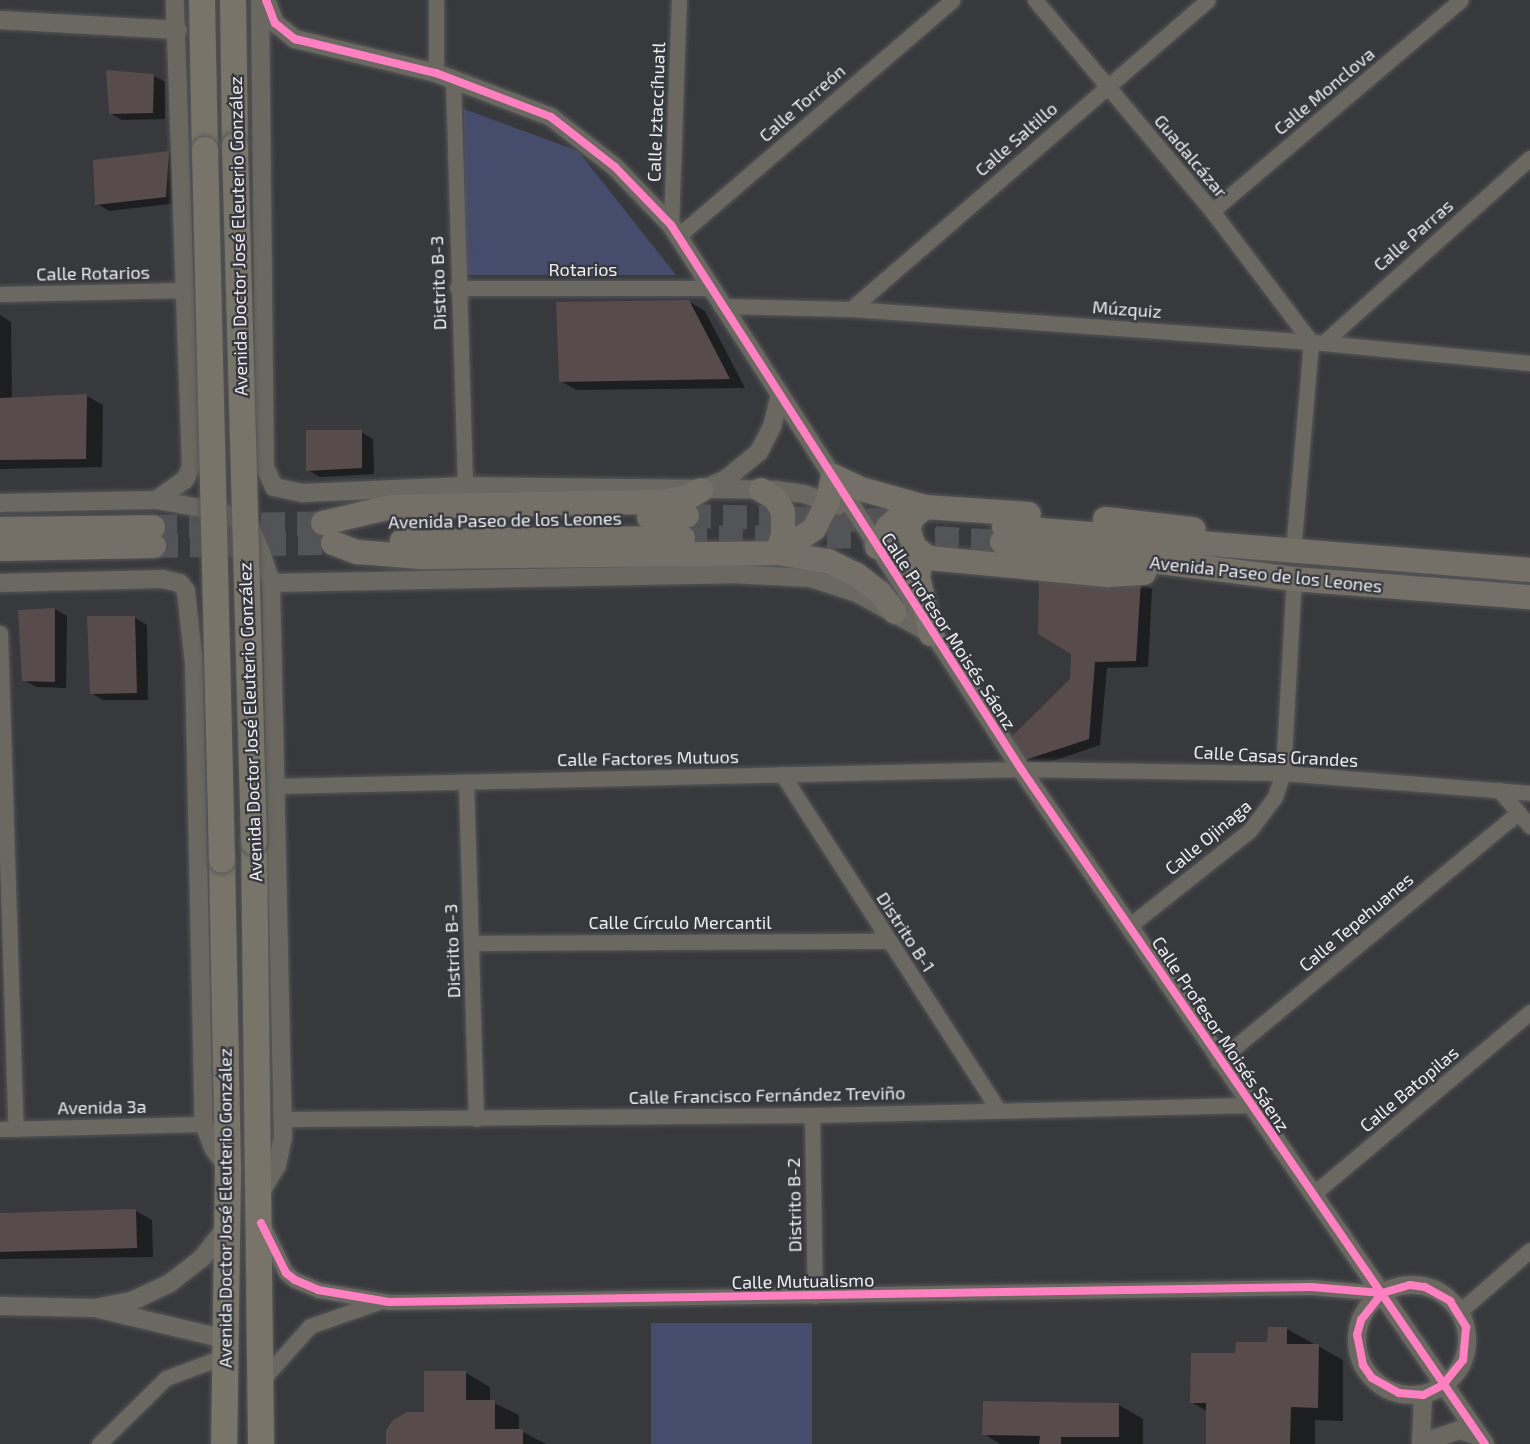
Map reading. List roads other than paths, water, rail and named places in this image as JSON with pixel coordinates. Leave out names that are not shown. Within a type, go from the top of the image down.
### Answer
[{"type":"highway","name":"Avenida Doctor José Eleuterio González","points":[[202,0],[228,1168],[224,1444]]},
{"type":"highway","name":"Avenida Doctor José Eleuterio González","points":[[233,0],[235,146],[255,842],[261,1192],[261,1444]]},
{"type":"main road","points":[[777,554],[814,529],[828,501],[833,476],[893,500],[926,507],[1155,523],[1191,528],[1222,546]]},
{"type":"main road","points":[[327,536],[391,507],[661,502],[689,497],[701,490]]},
{"type":"main road","points":[[761,490],[775,498],[783,512],[783,535],[777,554]]},
{"type":"main road","points":[[878,547],[888,527],[901,515],[926,507]]},
{"type":"main road","points":[[926,507],[912,518],[908,529],[915,548],[929,558],[1107,575],[1139,575],[1162,565]]},
{"type":"main road","name":"Avenida Paseo de los Leones","points":[[327,536],[685,527]]},
{"type":"main road","points":[[0,529],[154,537],[0,549]]},
{"type":"main road","name":"Avenida Paseo de los Leones","points":[[1530,570],[1293,550],[1003,535],[1162,565],[1294,579],[1530,597]]},
{"type":"main road","points":[[327,536],[357,552],[421,557],[777,554],[828,561],[857,575],[880,593],[896,612]]},
{"type":"main road","points":[[929,558],[920,564],[918,577],[931,634]]},
{"type":"street","points":[[156,500],[185,480],[191,467],[178,30],[175,0]]},
{"type":"street","points":[[260,0],[267,479],[284,492],[465,486],[761,490],[804,494],[828,501],[856,514]]},
{"type":"street","name":"Calle Profesor Moisés Sáenz","points":[[266,0],[274,23],[295,39],[436,73],[551,117],[615,167],[675,231],[779,398],[833,476],[931,634],[1021,769],[1218,1061],[1252,1105],[1483,1441]]},
{"type":"street","points":[[436,0],[436,73]]},
{"type":"street","name":"Calle Torreón","points":[[675,231],[952,0]]},
{"type":"street","name":"Guadalcázar","points":[[1035,0],[1212,211],[1317,343]]},
{"type":"street","name":"Calle Saltillo","points":[[850,309],[1208,0]]},
{"type":"street","name":"Calle Monclova","points":[[1212,211],[1461,0]]},
{"type":"street","name":"Calle Iztaccíhuatl","points":[[675,231],[682,3]]},
{"type":"street","points":[[0,20],[178,30]]},
{"type":"street","name":"Distrito B-3","points":[[453,79],[457,288],[465,486]]},
{"type":"street","name":"Calle Parras","points":[[1317,343],[1530,158]]},
{"type":"street","name":"Rotarios","points":[[457,288],[709,288]]},
{"type":"street","name":"Calle Rotarios","points":[[0,294],[186,290]]},
{"type":"street","name":"Múzquiz","points":[[721,306],[850,309],[1317,343],[1530,363]]},
{"type":"street","points":[[187,318],[198,337],[216,345],[237,345],[255,335],[265,316]]},
{"type":"street","points":[[1293,550],[1317,343]]},
{"type":"street","points":[[701,490],[726,479],[759,452],[772,427],[779,398]]},
{"type":"street","points":[[190,427],[201,414],[231,403],[265,414]]},
{"type":"street","points":[[0,502],[156,500],[230,516],[251,530],[270,583],[283,1119],[277,1165],[261,1192]]},
{"type":"street","points":[[732,574],[777,554]]},
{"type":"street","points":[[270,583],[732,574],[810,578],[834,583],[896,612],[931,634]]},
{"type":"street","points":[[0,583],[162,579],[180,583],[186,591],[193,645],[204,1124],[213,1149],[228,1168]]},
{"type":"street","name":"Calle Ojinaga","points":[[1129,926],[1250,830],[1265,815],[1283,773],[1294,579]]},
{"type":"street","points":[[0,633],[5,959],[16,1129]]},
{"type":"street","name":"Calle Casas Grandes","points":[[1021,769],[1283,773],[1530,793]]},
{"type":"street","name":"Calle Factores Mutuos","points":[[276,786],[1021,769]]},
{"type":"street","name":"Distrito B-1","points":[[782,774],[998,1109]]},
{"type":"street","name":"Distrito B-3","points":[[466,782],[476,1119]]},
{"type":"street","points":[[1499,790],[1530,826]]},
{"type":"street","name":"Calle Tepehuanes","points":[[1218,1061],[1518,813]]},
{"type":"street","name":"Calle Círculo Mercantil","points":[[472,943],[888,941]]},
{"type":"street","name":"Calle Batopilas","points":[[1312,1195],[1530,1012]]},
{"type":"street","name":"Calle Francisco Fernández Treviño","points":[[283,1119],[812,1115],[1252,1105]]},
{"type":"street","name":"Distrito B-2","points":[[812,1115],[815,1296]]},
{"type":"street","name":"Avenida 3a","points":[[0,1129],[204,1124]]},
{"type":"street","name":"Calle Mutualismo","points":[[261,1223],[286,1273],[295,1280],[318,1290],[385,1301],[1311,1287],[1382,1293]]},
{"type":"street","points":[[0,1306],[95,1308],[132,1301],[170,1283],[201,1258],[227,1226]]},
{"type":"street","points":[[1459,1312],[1530,1250]]},
{"type":"street","points":[[1410,1285],[1425,1287],[1438,1292],[1459,1312],[1466,1327],[1463,1360],[1443,1385],[1423,1395],[1384,1387],[1363,1365],[1357,1335],[1360,1320],[1382,1293],[1410,1285]]},
{"type":"street","name":"Calle Mutualismo","points":[[262,1380],[310,1326],[385,1301]]},
{"type":"street","points":[[95,1308],[225,1348]]},
{"type":"street","points":[[99,1444],[166,1378],[225,1348]]},
{"type":"street","points":[[1423,1395],[1421,1443],[1460,1430],[1483,1441]]},
{"type":"tunnel","points":[[687,516],[912,521]]},
{"type":"tunnel","points":[[153,527],[323,523]]},
{"type":"tunnel","points":[[683,538],[899,536],[1002,542]]},
{"type":"tunnel","points":[[154,546],[325,543]]}]
